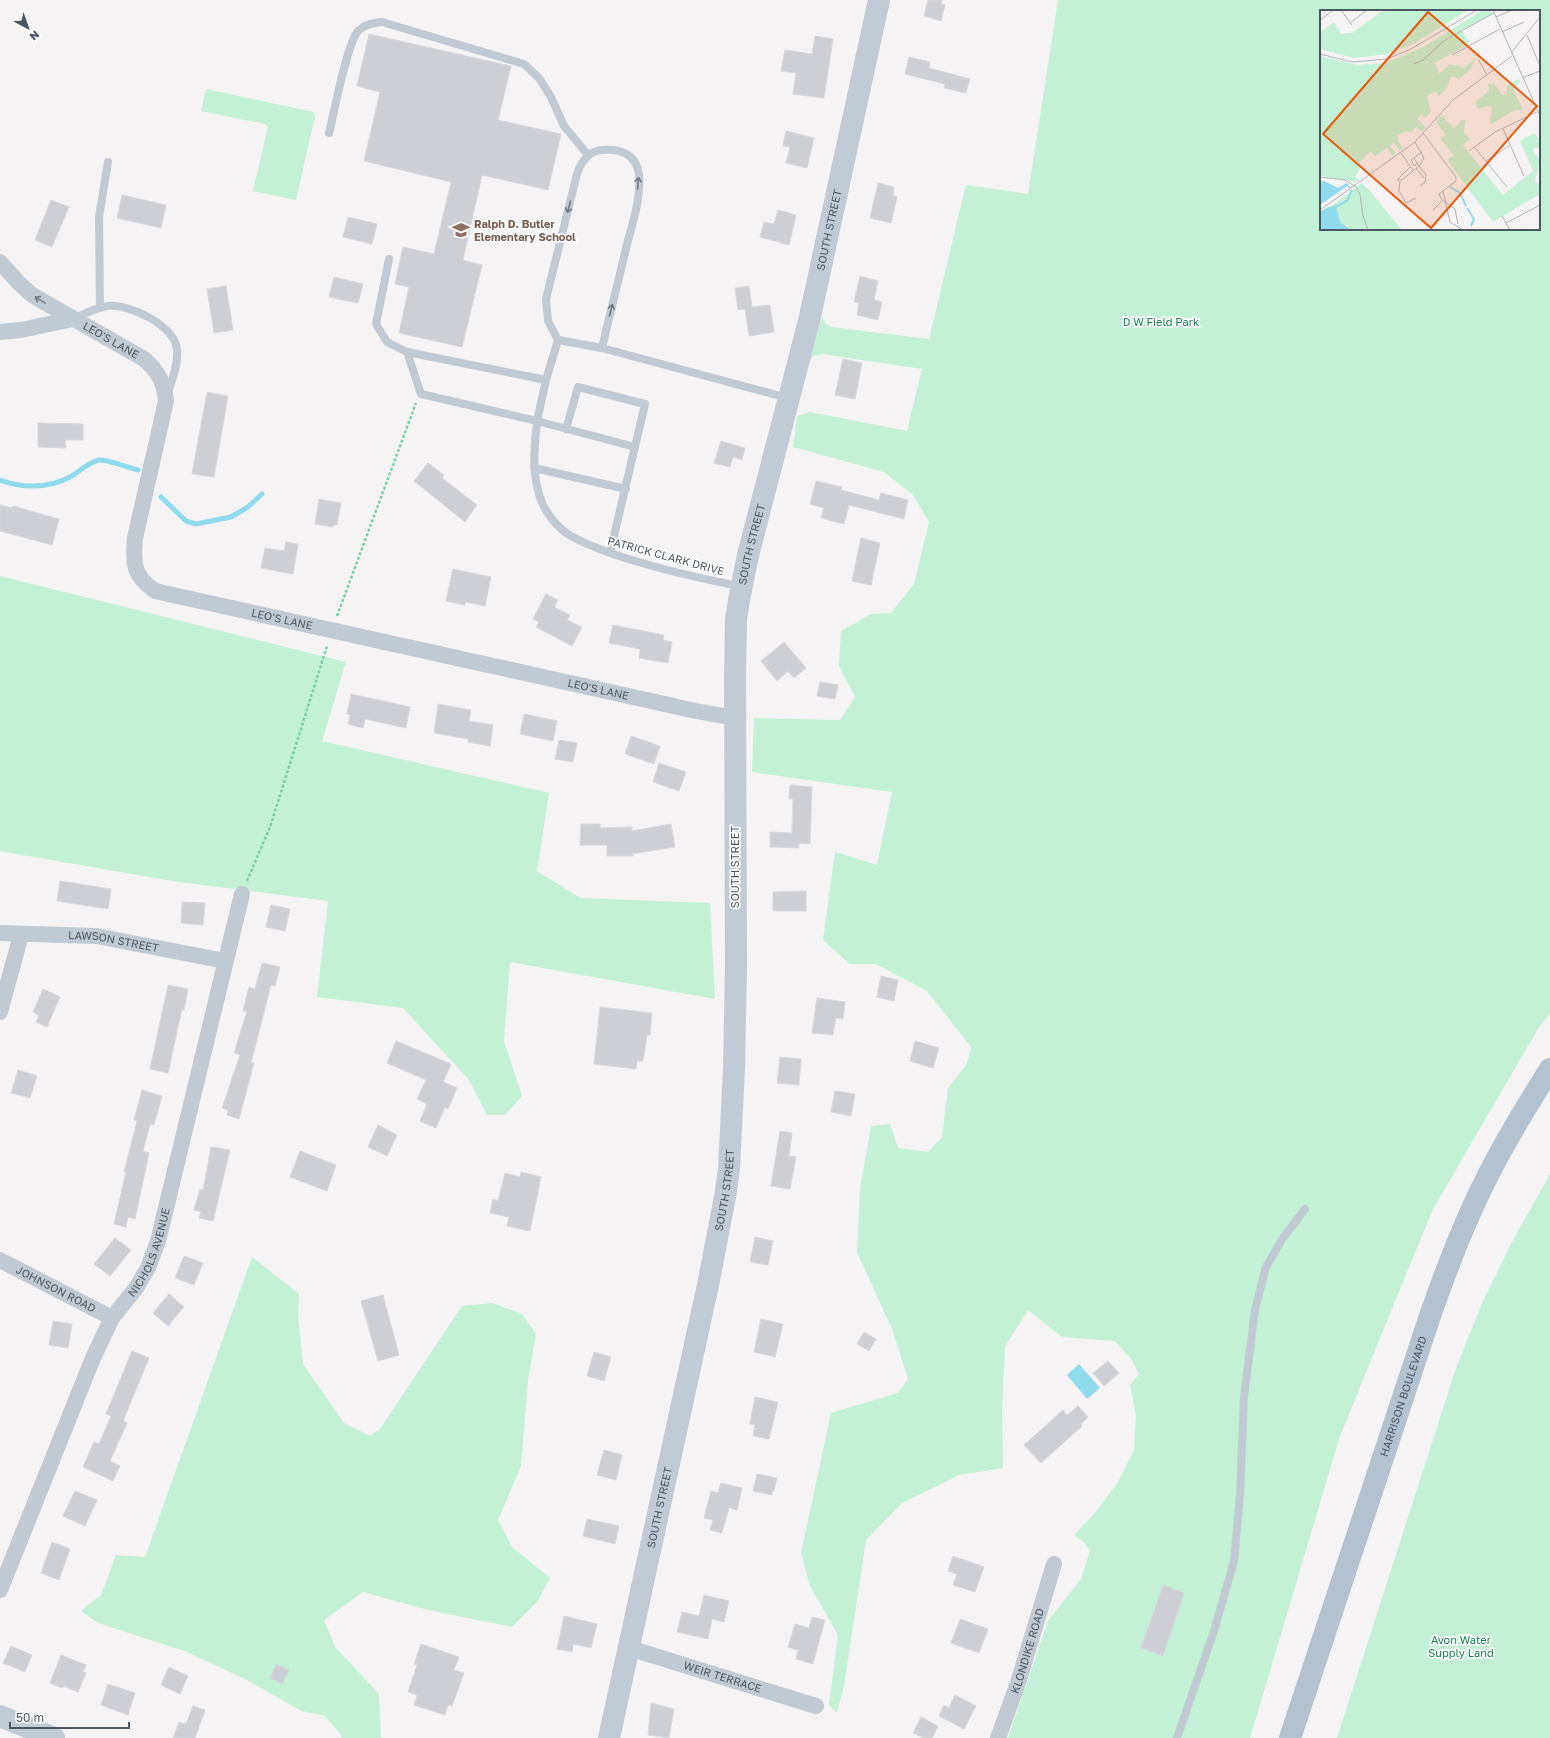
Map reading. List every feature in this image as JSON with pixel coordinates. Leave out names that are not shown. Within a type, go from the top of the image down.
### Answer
[{"type":"main road","name":"HARRISON BOULEVARD","points":[[1290,1738],[1431,1313],[1450,1262],[1472,1210],[1495,1163],[1520,1117],[1550,1069]]},
{"type":"street","name":"SOUTH STREET","points":[[609,1738],[630,1648],[708,1286],[729,1169],[734,1060],[736,633],[741,586],[790,399],[816,291],[879,0]]},
{"type":"street","name":"LEO'S LANE","points":[[0,262],[25,289],[73,319],[144,359],[154,367],[161,377],[165,388],[166,401],[135,538],[134,556],[136,572],[143,583],[155,592],[696,711],[735,718]]},
{"type":"street","name":"LEO'S LANE","points":[[0,332],[21,330],[73,319]]},
{"type":"street","name":"NICHOLS AVENUE","points":[[0,1590],[93,1358],[112,1318],[136,1288],[148,1268],[158,1241],[242,894]]},
{"type":"street","name":"LAWSON STREET","points":[[0,933],[21,935],[55,934],[96,936],[225,961]]},
{"type":"street","points":[[0,1012],[21,935]]},
{"type":"street","name":"JOHNSON ROAD","points":[[0,1260],[112,1318]]},
{"type":"street","name":"KLONDIKE ROAD","points":[[998,1738],[1018,1683],[1054,1564]]},
{"type":"street","name":"WEIR TERRACE","points":[[630,1648],[816,1706]]},
{"type":"street","points":[[0,1716],[26,1733],[54,1738]]},
{"type":"lane","points":[[329,133],[350,48],[358,30],[371,23],[382,22],[524,64],[539,78],[551,97],[564,126],[588,155]]},
{"type":"lane","points":[[602,348],[637,206],[639,176],[633,159],[620,150],[613,149],[600,150],[588,155],[580,165],[577,174],[546,299],[548,321],[558,340],[602,348],[790,399]]},
{"type":"lane","points":[[100,308],[99,217],[108,162]]},
{"type":"lane","points":[[389,259],[376,324],[387,342],[407,352],[546,380]]},
{"type":"lane","points":[[73,319],[93,309],[110,306],[130,310],[156,321],[172,335],[177,350],[176,364],[166,401]]},
{"type":"lane","name":"PATRICK CLARK DRIVE","points":[[558,340],[546,380],[537,421],[534,468],[537,486],[543,505],[560,527],[570,536],[588,546],[695,577],[741,586]]},
{"type":"lane","points":[[407,352],[421,394],[537,421],[635,447]]},
{"type":"lane","points":[[566,429],[578,387],[645,404],[610,553]]},
{"type":"lane","points":[[534,468],[626,489]]},
{"type":"lane","points":[[1177,1738],[1214,1631],[1234,1561],[1240,1495],[1244,1397],[1255,1310],[1266,1267],[1283,1238],[1305,1210]]},
{"type":"green space","name":"D W Field Park","points":[[1058,0],[1550,0],[1550,1014],[1539,1027],[1432,1211],[1340,1436],[1250,1738],[1008,1738],[1048,1621],[1081,1579],[1090,1551],[1084,1542],[1074,1535],[1095,1513],[1118,1482],[1134,1450],[1136,1415],[1130,1385],[1139,1374],[1131,1359],[1115,1341],[1062,1337],[1028,1310],[1005,1346],[1002,1411],[1003,1468],[959,1475],[902,1503],[866,1540],[844,1686],[837,1713],[829,1705],[838,1635],[810,1586],[801,1553],[831,1413],[898,1393],[908,1379],[892,1329],[857,1252],[860,1189],[871,1126],[890,1124],[898,1148],[928,1152],[942,1137],[948,1088],[967,1064],[971,1047],[927,991],[876,964],[850,964],[823,940],[835,852],[877,865],[892,792],[752,772],[754,718],[840,720],[855,697],[839,666],[841,631],[871,614],[891,613],[914,584],[929,522],[913,495],[884,472],[793,447],[797,416],[810,412],[907,431],[922,369],[822,354],[814,356],[810,360],[822,316],[825,323],[831,327],[929,339],[966,185],[1028,194]]},
{"type":"green space","points":[[206,89],[313,112],[315,116],[296,200],[253,191],[268,127],[265,124],[201,111]]},
{"type":"green space","points":[[0,576],[346,662],[322,741],[549,793],[537,871],[580,898],[710,903],[715,999],[510,962],[504,1041],[522,1096],[505,1115],[487,1115],[469,1080],[403,1008],[317,997],[328,901],[172,881],[0,851]]},
{"type":"green space","name":"Avon Water Supply Land","points":[[1550,1174],[1550,1738],[1337,1738],[1456,1368],[1482,1303],[1513,1240]]},
{"type":"green space","points":[[252,1257],[299,1294],[298,1315],[303,1364],[344,1423],[370,1436],[380,1429],[462,1306],[492,1303],[522,1314],[536,1334],[528,1380],[521,1466],[498,1520],[512,1547],[550,1578],[537,1602],[512,1627],[428,1610],[363,1592],[324,1620],[335,1647],[379,1694],[381,1738],[341,1738],[342,1736],[325,1716],[302,1711],[245,1679],[187,1652],[98,1623],[81,1611],[101,1595],[116,1555],[145,1557]]},
{"type":"water","points":[[1079,1364],[1100,1388],[1087,1399],[1067,1375]]},
{"type":"building","points":[[928,0],[942,0],[941,4],[945,5],[941,21],[924,16]]},
{"type":"building","points":[[369,34],[511,66],[498,120],[561,134],[548,190],[482,175],[463,260],[482,265],[462,347],[399,333],[409,287],[395,284],[403,247],[434,254],[451,182],[364,161],[380,92],[357,86]]},
{"type":"building","points":[[815,36],[833,39],[824,98],[793,94],[796,73],[781,71],[785,50],[812,54]]},
{"type":"building","points":[[909,57],[930,62],[929,68],[970,79],[966,93],[944,88],[945,84],[905,74]]},
{"type":"building","points":[[786,131],[814,138],[807,168],[786,163],[790,147],[783,146]]},
{"type":"building","points":[[878,183],[894,187],[893,196],[897,197],[891,223],[870,218]]},
{"type":"building","points":[[122,195],[166,205],[161,228],[117,218]]},
{"type":"building","points":[[51,200],[69,207],[52,247],[35,240]]},
{"type":"building","points":[[778,210],[796,215],[789,245],[760,237],[764,222],[774,224]]},
{"type":"building","points":[[348,217],[377,224],[372,244],[343,237]]},
{"type":"building","points":[[860,276],[878,281],[874,300],[882,302],[878,320],[857,315],[859,303],[854,302]]},
{"type":"building","points":[[334,277],[363,284],[358,303],[329,297]]},
{"type":"building","points":[[226,286],[233,330],[214,333],[207,289]]},
{"type":"building","points":[[749,286],[752,307],[770,305],[774,332],[749,336],[745,309],[738,310],[735,288]]},
{"type":"building","points":[[843,359],[862,363],[855,399],[835,395]]},
{"type":"building","points":[[207,392],[228,396],[214,477],[192,474]]},
{"type":"building","points":[[38,423],[83,424],[83,440],[65,440],[66,448],[38,447]]},
{"type":"building","points":[[721,441],[745,448],[742,460],[733,457],[730,467],[714,463]]},
{"type":"building","points":[[428,463],[444,475],[442,478],[477,505],[465,522],[414,481]]},
{"type":"building","points":[[816,481],[842,487],[841,490],[879,500],[881,493],[908,500],[904,519],[849,505],[844,524],[821,518],[824,508],[810,504]]},
{"type":"building","points":[[319,499],[341,503],[337,525],[333,525],[333,527],[315,524]]},
{"type":"building","points":[[0,505],[12,508],[13,506],[59,519],[52,545],[0,531]]},
{"type":"building","points":[[861,538],[880,543],[871,585],[852,581]]},
{"type":"building","points":[[286,542],[298,544],[293,574],[261,568],[265,548],[284,551]]},
{"type":"building","points":[[453,569],[491,577],[485,606],[466,602],[465,605],[446,601]]},
{"type":"building","points":[[546,594],[558,600],[554,607],[570,615],[567,620],[582,627],[572,646],[536,627],[539,622],[533,619]]},
{"type":"building","points":[[613,625],[664,635],[663,640],[672,642],[668,663],[639,658],[640,649],[609,643]]},
{"type":"building","points":[[784,642],[806,668],[794,678],[788,671],[777,681],[761,661]]},
{"type":"building","points":[[820,682],[838,685],[835,699],[817,696]]},
{"type":"building","points":[[351,694],[410,707],[406,728],[365,719],[363,728],[348,724],[350,715],[347,714]]},
{"type":"building","points":[[438,704],[471,710],[469,721],[493,725],[490,746],[468,742],[468,739],[434,733]]},
{"type":"building","points":[[524,714],[557,721],[553,741],[520,734]]},
{"type":"building","points":[[631,736],[660,746],[654,764],[625,754]]},
{"type":"building","points":[[559,740],[577,743],[573,762],[555,759]]},
{"type":"building","points":[[659,763],[686,772],[679,791],[653,782]]},
{"type":"building","points":[[790,785],[812,787],[810,844],[799,843],[799,848],[770,847],[770,832],[792,833],[793,799],[789,799]]},
{"type":"building","points":[[581,824],[600,824],[600,828],[632,827],[632,831],[671,824],[675,847],[632,854],[633,856],[607,856],[607,845],[580,845]]},
{"type":"building","points":[[60,881],[111,889],[108,909],[57,901]]},
{"type":"building","points":[[806,891],[806,911],[773,911],[773,892]]},
{"type":"building","points":[[182,902],[205,903],[203,925],[181,923]]},
{"type":"building","points":[[271,905],[290,909],[285,931],[266,927]]},
{"type":"building","points":[[262,963],[280,967],[275,986],[271,985],[251,1063],[254,1063],[239,1119],[227,1115],[228,1110],[222,1108],[240,1055],[234,1053],[247,1011],[243,1011],[249,987],[255,989]]},
{"type":"building","points":[[881,976],[898,980],[894,1001],[877,997]]},
{"type":"building","points":[[168,985],[188,989],[184,1010],[182,1009],[168,1073],[150,1069]]},
{"type":"building","points":[[43,989],[60,997],[47,1027],[36,1022],[39,1015],[33,1012]]},
{"type":"building","points":[[817,998],[845,1002],[843,1019],[836,1018],[833,1035],[812,1033]]},
{"type":"building","points":[[600,1007],[652,1013],[650,1035],[647,1035],[643,1061],[637,1061],[636,1069],[594,1064]]},
{"type":"building","points":[[396,1041],[451,1064],[443,1082],[457,1088],[448,1109],[445,1107],[436,1128],[420,1121],[427,1104],[417,1099],[426,1080],[387,1063]]},
{"type":"building","points":[[915,1041],[939,1048],[933,1068],[910,1061]]},
{"type":"building","points":[[780,1057],[801,1059],[799,1085],[777,1083]]},
{"type":"building","points":[[18,1070],[37,1076],[30,1098],[11,1093]]},
{"type":"building","points":[[142,1090],[162,1096],[154,1125],[150,1124],[143,1151],[149,1153],[135,1219],[128,1217],[126,1227],[114,1224],[126,1172],[124,1172],[137,1121],[134,1120]]},
{"type":"building","points":[[835,1091],[855,1094],[851,1116],[831,1112]]},
{"type":"building","points":[[378,1125],[397,1135],[387,1156],[368,1147]]},
{"type":"building","points":[[780,1131],[792,1133],[789,1156],[796,1157],[790,1189],[771,1186]]},
{"type":"building","points":[[211,1147],[230,1150],[213,1221],[199,1218],[201,1212],[194,1210],[200,1189],[203,1190]]},
{"type":"building","points":[[300,1151],[336,1165],[327,1191],[290,1177]]},
{"type":"building","points":[[521,1172],[541,1177],[530,1231],[507,1226],[509,1217],[490,1213],[493,1199],[498,1201],[505,1173],[520,1177]]},
{"type":"building","points":[[755,1237],[773,1241],[768,1265],[750,1262]]},
{"type":"building","points":[[115,1238],[131,1250],[110,1276],[94,1264]]},
{"type":"building","points":[[184,1256],[203,1263],[194,1285],[175,1278]]},
{"type":"building","points":[[169,1294],[184,1307],[168,1326],[153,1313]]},
{"type":"building","points":[[383,1295],[399,1355],[378,1361],[361,1301]]},
{"type":"building","points":[[761,1319],[783,1324],[775,1357],[754,1352]]},
{"type":"building","points":[[53,1321],[72,1324],[68,1348],[49,1345]]},
{"type":"building","points":[[864,1332],[876,1339],[869,1351],[857,1344]]},
{"type":"building","points":[[132,1351],[149,1358],[123,1421],[127,1423],[110,1461],[120,1466],[113,1481],[83,1467],[94,1442],[99,1444],[111,1416],[106,1414]]},
{"type":"building","points":[[594,1352],[611,1357],[604,1381],[587,1376]]},
{"type":"building","points":[[1108,1361],[1119,1373],[1104,1386],[1093,1373]]},
{"type":"building","points":[[755,1397],[778,1402],[769,1439],[753,1436],[755,1425],[750,1424]]},
{"type":"building","points":[[1078,1406],[1088,1417],[1081,1424],[1082,1426],[1041,1463],[1024,1445],[1063,1410],[1067,1415]]},
{"type":"building","points":[[604,1450],[622,1455],[616,1480],[597,1475]]},
{"type":"building","points":[[757,1474],[777,1478],[772,1495],[753,1491]]},
{"type":"building","points":[[721,1483],[742,1488],[737,1510],[729,1508],[722,1533],[710,1530],[713,1520],[704,1518],[711,1491],[718,1493]]},
{"type":"building","points":[[75,1491],[97,1500],[85,1526],[63,1516]]},
{"type":"building","points":[[587,1519],[619,1526],[615,1544],[583,1536]]},
{"type":"building","points":[[52,1542],[70,1549],[59,1580],[41,1573]]},
{"type":"building","points":[[953,1556],[984,1567],[975,1592],[953,1585],[957,1574],[948,1571]]},
{"type":"building","points":[[1163,1585],[1184,1593],[1163,1656],[1141,1648]]},
{"type":"building","points":[[704,1595],[729,1601],[724,1622],[712,1619],[708,1639],[677,1632],[682,1612],[699,1616]]},
{"type":"building","points":[[564,1616],[597,1624],[591,1648],[573,1644],[572,1652],[557,1649]]},
{"type":"building","points":[[812,1617],[825,1620],[813,1664],[796,1659],[798,1650],[788,1647],[795,1624],[809,1628]]},
{"type":"building","points":[[960,1619],[988,1629],[979,1653],[951,1643]]},
{"type":"building","points":[[421,1644],[459,1657],[454,1670],[464,1673],[452,1706],[448,1705],[445,1715],[414,1705],[417,1695],[408,1692],[417,1665],[414,1664]]},
{"type":"building","points":[[11,1646],[32,1655],[25,1672],[3,1663]]},
{"type":"building","points":[[61,1655],[86,1665],[83,1672],[86,1673],[78,1692],[50,1683]]},
{"type":"building","points":[[276,1664],[289,1670],[283,1684],[270,1678]]},
{"type":"building","points":[[169,1667],[188,1676],[180,1694],[161,1685]]},
{"type":"building","points":[[108,1684],[135,1693],[128,1715],[101,1705]]},
{"type":"building","points":[[955,1695],[976,1706],[964,1729],[939,1716],[944,1705],[949,1708]]},
{"type":"building","points":[[651,1703],[674,1709],[669,1738],[648,1735]]},
{"type":"building","points":[[193,1706],[205,1710],[195,1738],[173,1738],[179,1722],[186,1724]]},
{"type":"building","points":[[921,1717],[938,1726],[932,1738],[924,1738],[913,1733]]},
{"type":"waterway","points":[[0,480],[18,485],[45,485],[72,476],[99,460],[112,462],[138,470]]},
{"type":"waterway","points":[[161,497],[186,521],[196,524],[231,517],[248,507],[262,494]]},
{"type":"place","name":"Ralph D. Butler Elementary School","points":[[461,230]]}]
